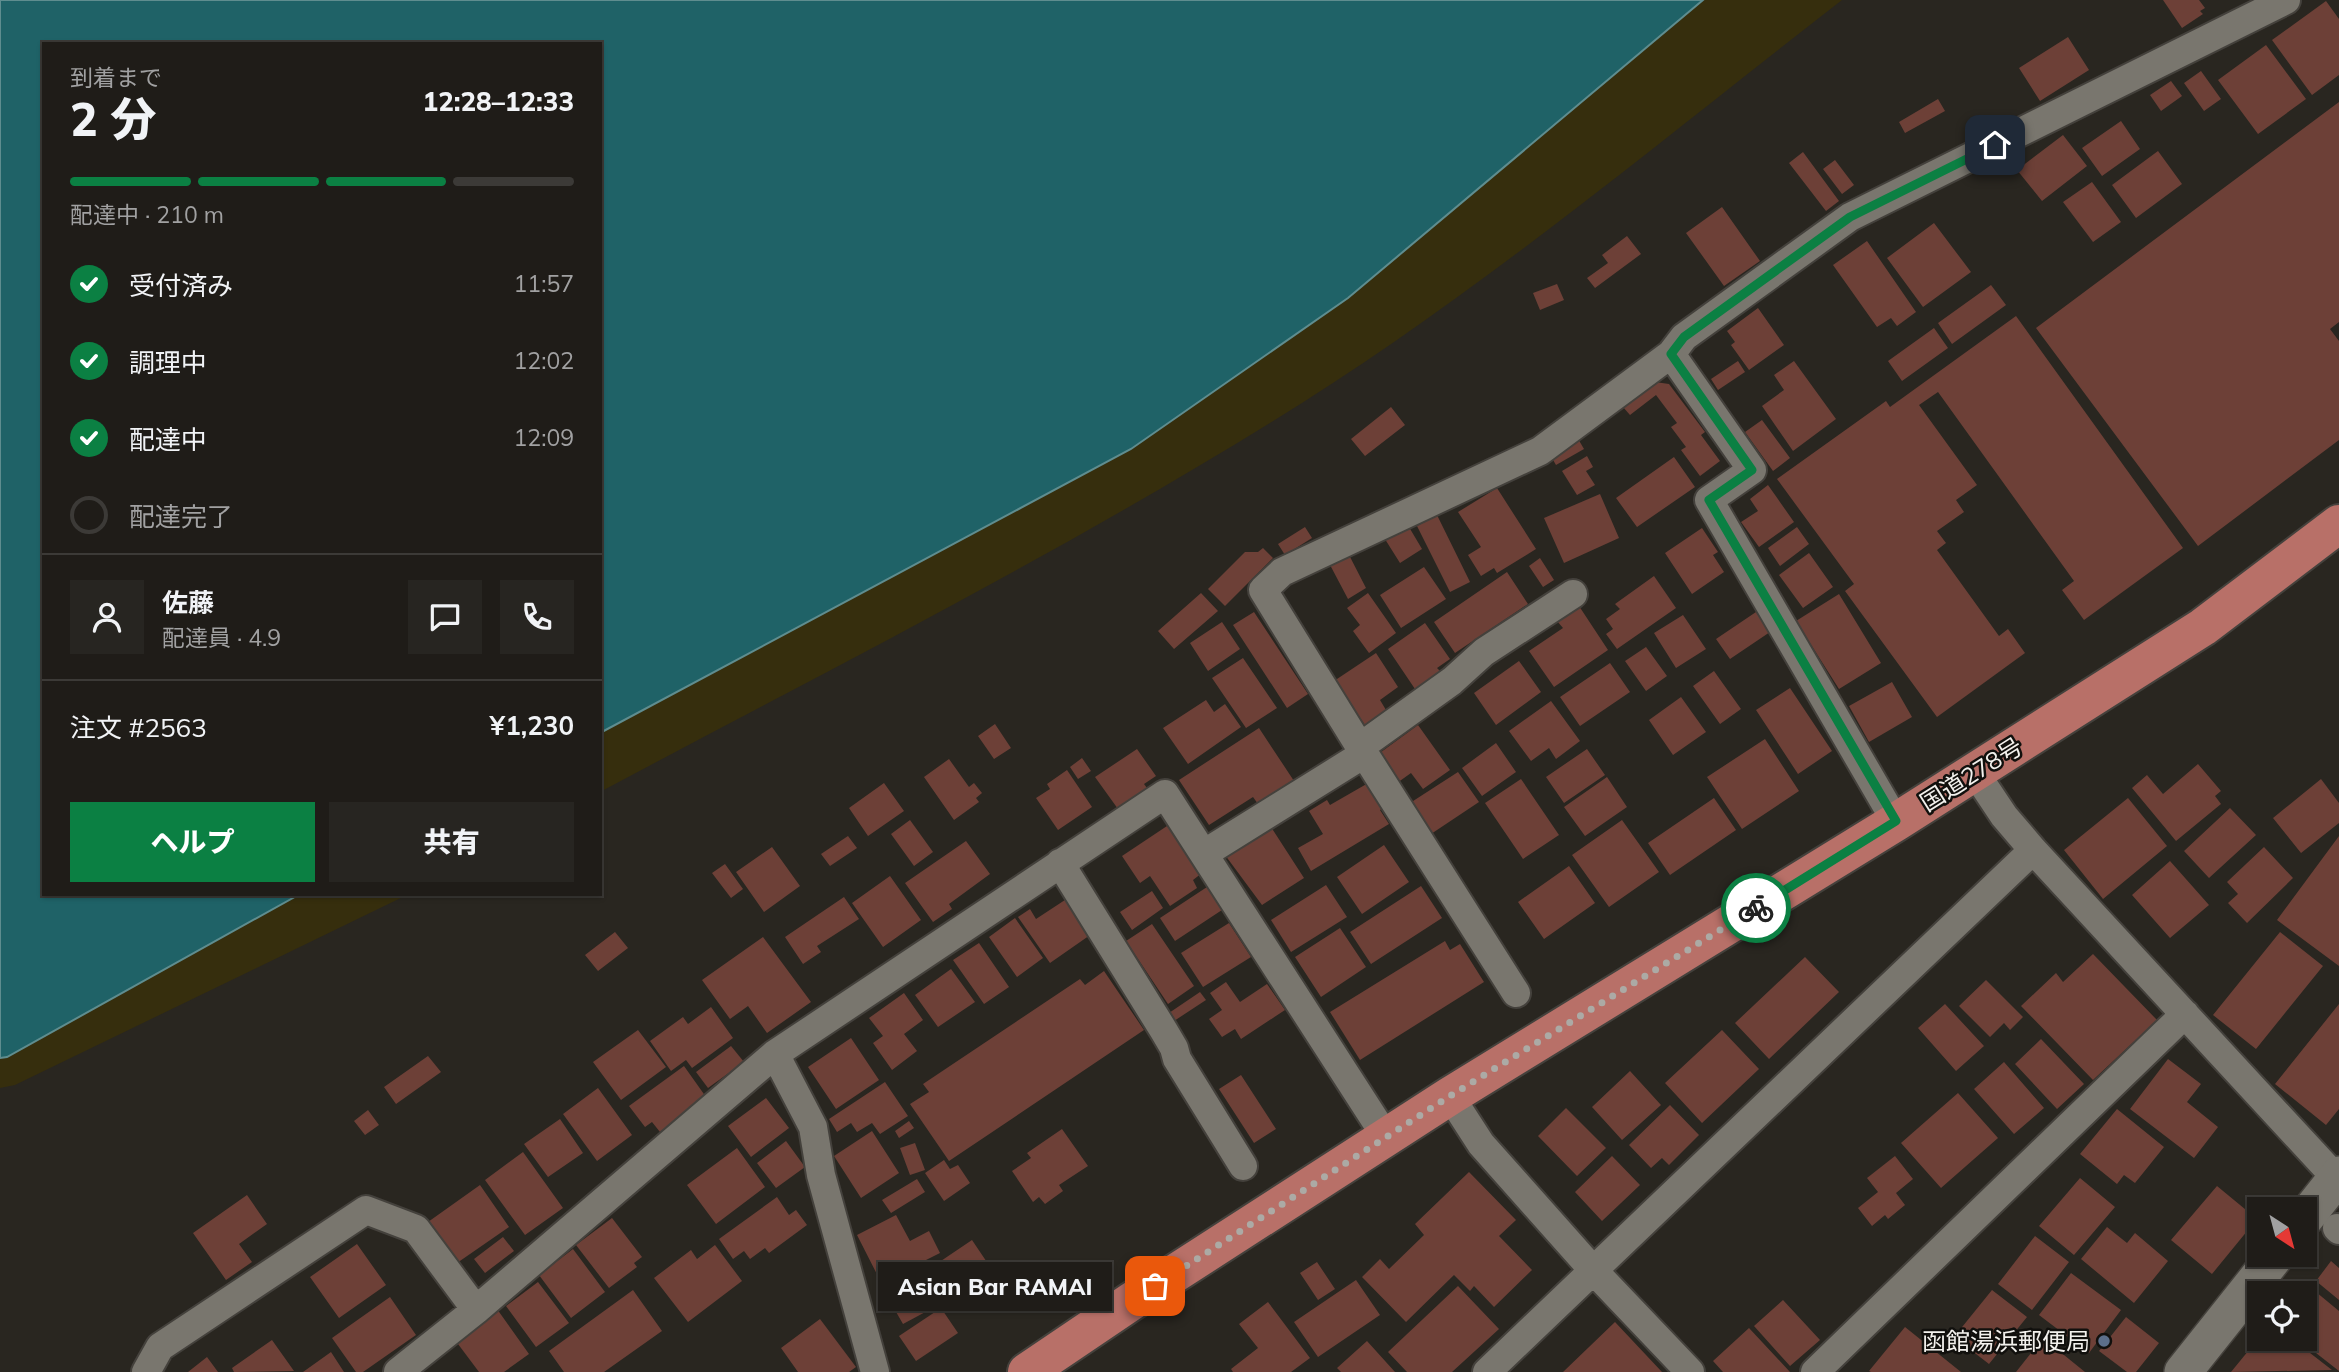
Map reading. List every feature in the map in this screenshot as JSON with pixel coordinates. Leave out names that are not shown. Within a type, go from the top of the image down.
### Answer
[{"type":"highway","name":"国道278号","points":[[1027,1372],[1450,1096],[2203,628],[2339,524]]},
{"type":"street","points":[[1516,993],[1263,590],[1282,572],[1540,451],[1671,354],[1684,337],[1850,217],[2286,0]]},
{"type":"street","points":[[1671,354],[1752,470],[1709,500],[1896,821]]},
{"type":"street","points":[[1205,853],[1362,751],[1452,681],[1483,652],[1573,594]]},
{"type":"street","points":[[1974,771],[2004,816],[2033,850],[2338,1176],[2327,1225]]},
{"type":"street","points":[[398,1372],[476,1310],[775,1054],[1165,794],[1386,1137]]},
{"type":"street","points":[[1487,1372],[2033,850]]},
{"type":"street","points":[[1060,863],[1164,1031],[1177,1059],[1243,1166]]},
{"type":"street","points":[[1815,1372],[2185,1014]]},
{"type":"street","points":[[775,1054],[814,1127],[821,1175],[875,1372]]},
{"type":"street","points":[[1450,1096],[1481,1144],[1593,1270],[1690,1372]]},
{"type":"street","points":[[146,1372],[160,1347],[366,1210],[416,1228],[476,1310]]},
{"type":"street","points":[[2188,1370],[2267,1267]]},
{"type":"sand","points":[[1703,0],[1842,0],[1490,273],[1345,375],[1270,423],[1022,567],[602,791],[602,732],[1132,449],[1348,298]]},
{"type":"sand","points":[[296,896],[405,896],[15,1085],[0,1088],[0,1058],[7,1057]]},
{"type":"water","points":[[0,0],[1703,0],[1348,298],[1131,449],[602,732],[602,42],[42,42],[42,896],[296,896],[7,1057],[0,1058]]},
{"type":"building","points":[[2163,0],[2199,0],[2205,8],[2200,11],[2203,14],[2182,28]]},
{"type":"building","points":[[2326,1],[2339,19],[2339,75],[2312,95],[2272,40]]},
{"type":"building","points":[[2068,37],[2089,70],[2040,101],[2019,68]]},
{"type":"building","points":[[2266,45],[2306,99],[2258,134],[2218,80]]},
{"type":"building","points":[[2201,71],[2221,99],[2204,111],[2184,83]]},
{"type":"building","points":[[2171,81],[2182,96],[2161,111],[2150,95]]},
{"type":"building","points":[[1938,99],[1945,111],[1905,133],[1899,122]]},
{"type":"building","points":[[2339,102],[2339,322],[2330,329],[2339,341],[2339,440],[2198,546],[2036,328]]},
{"type":"building","points":[[2121,121],[2140,149],[2102,176],[2082,148]]},
{"type":"building","points":[[2063,135],[2087,166],[2042,201],[2017,170]]},
{"type":"building","points":[[2158,151],[2182,184],[2136,218],[2112,185]]},
{"type":"building","points":[[1803,152],[1839,201],[1826,211],[1789,163]]},
{"type":"building","points":[[1835,160],[1854,185],[1842,194],[1823,169]]},
{"type":"building","points":[[2092,182],[2121,222],[2093,242],[2063,202]]},
{"type":"building","points":[[1722,207],[1760,261],[1724,286],[1686,233]]},
{"type":"building","points":[[1934,223],[1971,272],[1923,307],[1887,258]]},
{"type":"building","points":[[1627,236],[1641,254],[1595,288],[1587,278],[1608,263],[1602,255]]},
{"type":"building","points":[[1867,241],[1916,312],[1897,326],[1891,318],[1877,327],[1833,265]]},
{"type":"building","points":[[1557,284],[1564,300],[1540,310],[1533,293]]},
{"type":"building","points":[[1991,285],[2006,305],[1952,344],[1938,323]]},
{"type":"building","points":[[1758,308],[1784,345],[1749,370],[1731,345],[1735,342],[1727,331]]},
{"type":"building","points":[[2016,316],[2183,548],[2084,620],[2062,590],[2074,581],[1938,392],[1919,405],[1977,485],[1956,500],[1964,512],[1937,531],[1946,543],[1937,550],[1999,636],[2008,629],[2025,653],[1937,717],[1845,591],[1854,584],[1777,479],[1886,401],[1890,407]]},
{"type":"building","points":[[1934,328],[1948,348],[1902,381],[1888,361]]},
{"type":"building","points":[[1738,361],[1745,372],[1718,390],[1711,379]]},
{"type":"building","points":[[1794,361],[1836,419],[1793,451],[1762,406],[1784,390],[1774,375]]},
{"type":"building","points":[[1655,382],[1669,384],[1705,432],[1701,435],[1720,461],[1700,476],[1681,450],[1686,447],[1671,427],[1677,423],[1656,395],[1630,415],[1623,407]]},
{"type":"building","points":[[1391,407],[1405,425],[1365,456],[1351,439]]},
{"type":"building","points":[[1762,420],[1790,458],[1773,471],[1745,432]]},
{"type":"building","points":[[1577,437],[1584,449],[1556,465],[1549,453]]},
{"type":"building","points":[[1587,456],[1593,467],[1586,471],[1595,485],[1577,495],[1562,471]]},
{"type":"building","points":[[1674,457],[1695,487],[1637,527],[1616,498]]},
{"type":"building","points":[[1768,485],[1794,522],[1759,547],[1741,522],[1758,511],[1750,499]]},
{"type":"building","points":[[1497,488],[1536,549],[1497,573],[1494,568],[1481,576],[1468,555],[1481,547],[1458,512]]},
{"type":"building","points":[[1600,494],[1619,538],[1564,563],[1544,518]]},
{"type":"building","points":[[1437,515],[1470,582],[1450,592],[1417,526]]},
{"type":"building","points":[[1406,522],[1422,549],[1400,563],[1383,536]]},
{"type":"building","points":[[1305,527],[1312,538],[1285,555],[1278,544]]},
{"type":"building","points":[[1797,527],[1809,544],[1780,566],[1768,548]]},
{"type":"building","points":[[1702,528],[1718,552],[1713,555],[1724,572],[1692,594],[1665,553]]},
{"type":"building","points":[[1263,548],[1273,558],[1225,606],[1208,589],[1245,552],[1258,552]]},
{"type":"building","points":[[1348,553],[1366,588],[1348,599],[1329,563]]},
{"type":"building","points":[[1809,553],[1833,587],[1803,608],[1779,575]]},
{"type":"building","points":[[1540,558],[1554,580],[1543,587],[1529,566]]},
{"type":"building","points":[[1424,567],[1446,599],[1401,628],[1380,595]]},
{"type":"building","points":[[1507,572],[1528,604],[1455,653],[1434,622]]},
{"type":"building","points":[[1654,576],[1676,608],[1617,649],[1606,634],[1613,629],[1606,619],[1620,609],[1615,604]]},
{"type":"building","points":[[1201,593],[1218,611],[1174,649],[1158,631]]},
{"type":"building","points":[[1368,593],[1396,633],[1369,653],[1353,631],[1360,625],[1347,608]]},
{"type":"building","points":[[1839,594],[1881,663],[1839,689],[1796,621]]},
{"type":"building","points":[[1579,606],[1608,650],[1554,687],[1529,651],[1563,628],[1557,621]]},
{"type":"building","points":[[1254,612],[1308,694],[1287,708],[1233,625]]},
{"type":"building","points":[[1756,612],[1770,632],[1730,659],[1716,639]]},
{"type":"building","points":[[1683,615],[1706,649],[1676,668],[1654,633]]},
{"type":"building","points":[[1222,622],[1240,649],[1208,671],[1190,643]]},
{"type":"building","points":[[1425,623],[1450,659],[1437,668],[1441,672],[1415,689],[1388,649]]},
{"type":"building","points":[[1646,647],[1667,676],[1646,691],[1625,661]]},
{"type":"building","points":[[1376,653],[1398,687],[1380,700],[1386,710],[1365,725],[1334,681]]},
{"type":"building","points":[[1243,658],[1277,708],[1246,728],[1212,678]]},
{"type":"building","points":[[1519,661],[1541,692],[1496,725],[1474,693]]},
{"type":"building","points":[[1610,663],[1630,692],[1580,726],[1560,697]]},
{"type":"building","points":[[1714,671],[1741,709],[1720,724],[1693,686]]},
{"type":"building","points":[[1892,682],[1912,717],[1869,742],[1849,706]]},
{"type":"building","points":[[1790,688],[1832,751],[1798,774],[1756,710]]},
{"type":"building","points":[[1681,697],[1706,732],[1673,755],[1649,720]]},
{"type":"building","points":[[1206,700],[1214,712],[1225,704],[1241,727],[1188,764],[1163,728]]},
{"type":"building","points":[[1551,701],[1580,741],[1556,759],[1549,748],[1531,761],[1509,731]]},
{"type":"building","points":[[995,724],[1011,748],[994,759],[978,736]]},
{"type":"building","points":[[1418,725],[1450,770],[1423,789],[1411,773],[1397,783],[1377,755]]},
{"type":"building","points":[[1259,728],[1294,781],[1258,804],[1253,797],[1209,825],[1179,780]]},
{"type":"building","points":[[1765,739],[1799,791],[1742,829],[1707,777]]},
{"type":"building","points":[[1496,743],[1516,772],[1482,796],[1462,768]]},
{"type":"building","points":[[1137,749],[1156,776],[1144,784],[1147,788],[1118,809],[1095,777]]},
{"type":"building","points":[[1587,749],[1605,775],[1564,803],[1546,777]]},
{"type":"building","points":[[1082,758],[1091,771],[1078,779],[1070,767]]},
{"type":"building","points":[[949,759],[969,787],[974,783],[982,793],[976,798],[979,802],[954,820],[924,777]]},
{"type":"building","points":[[2198,764],[2221,791],[2215,796],[2221,804],[2176,841],[2132,788],[2147,775],[2163,794]]},
{"type":"building","points":[[1067,770],[1092,807],[1058,830],[1036,798],[1050,789],[1047,784]]},
{"type":"building","points":[[1458,772],[1479,802],[1431,834],[1410,803]]},
{"type":"building","points":[[1607,777],[1627,807],[1585,836],[1564,807]]},
{"type":"building","points":[[1521,779],[1559,835],[1523,859],[1485,803]]},
{"type":"building","points":[[2321,779],[2339,803],[2339,823],[2301,853],[2273,818]]},
{"type":"building","points":[[1370,782],[1385,807],[1380,810],[1389,824],[1311,871],[1298,848],[1323,834],[1309,811],[1327,800],[1330,805]]},
{"type":"building","points":[[884,783],[904,811],[868,836],[849,808]]},
{"type":"building","points":[[1714,798],[1736,830],[1670,875],[1648,843]]},
{"type":"building","points":[[2128,798],[2167,846],[2103,899],[2064,850]]},
{"type":"building","points":[[2230,808],[2256,835],[2209,878],[2184,851]]},
{"type":"building","points":[[910,820],[933,852],[914,866],[891,834]]},
{"type":"building","points":[[1622,820],[1659,872],[1609,907],[1572,855]]},
{"type":"building","points":[[1170,824],[1202,873],[1193,880],[1197,888],[1170,906],[1150,876],[1140,883],[1122,856]]},
{"type":"building","points":[[1271,827],[1304,878],[1262,905],[1225,855]]},
{"type":"building","points":[[848,836],[857,848],[830,866],[821,854]]},
{"type":"building","points":[[2339,836],[2339,966],[2277,920]]},
{"type":"building","points":[[966,841],[990,874],[949,904],[952,909],[933,922],[905,883]]},
{"type":"building","points":[[1384,845],[1409,882],[1362,914],[1337,877]]},
{"type":"building","points":[[772,847],[800,886],[764,912],[736,872]]},
{"type":"building","points":[[2264,847],[2293,878],[2247,923],[2228,903],[2238,894],[2227,882]]},
{"type":"building","points":[[2170,861],[2209,905],[2170,938],[2132,895]]},
{"type":"building","points":[[725,864],[743,889],[731,898],[712,873]]},
{"type":"building","points":[[1569,866],[1595,903],[1544,939],[1518,902]]},
{"type":"building","points":[[890,876],[921,920],[883,947],[852,903]]},
{"type":"building","points":[[1326,885],[1347,917],[1291,952],[1271,920]]},
{"type":"building","points":[[1421,886],[1442,918],[1371,964],[1350,932]]},
{"type":"building","points":[[1207,887],[1222,910],[1175,941],[1160,918]]},
{"type":"building","points":[[1152,891],[1163,908],[1132,930],[1120,912]]},
{"type":"building","points":[[844,897],[859,919],[817,946],[821,952],[803,964],[785,937]]},
{"type":"building","points":[[1068,898],[1093,933],[1050,963],[1018,917],[1030,909],[1036,919]]},
{"type":"building","points":[[1015,918],[1043,958],[1017,977],[989,937]]},
{"type":"building","points":[[1229,923],[1251,957],[1203,987],[1181,953]]},
{"type":"building","points":[[1152,924],[1194,986],[1168,1004],[1126,941]]},
{"type":"building","points":[[1340,928],[1366,967],[1321,997],[1295,957]]},
{"type":"building","points":[[615,932],[628,948],[598,971],[585,955]]},
{"type":"building","points":[[2280,932],[2323,966],[2256,1049],[2213,1015]]},
{"type":"building","points":[[763,937],[811,1002],[767,1033],[748,1006],[730,1019],[702,980]]},
{"type":"building","points":[[1445,941],[1450,950],[1460,944],[1484,982],[1360,1060],[1330,1012]]},
{"type":"building","points":[[979,943],[1009,987],[984,1004],[953,960]]},
{"type":"building","points":[[2093,954],[2157,1020],[2093,1080],[2021,1006],[2056,973],[2063,982]]},
{"type":"building","points":[[1805,957],[1839,992],[1769,1059],[1735,1023]]},
{"type":"building","points":[[951,969],[975,1002],[938,1027],[915,995]]},
{"type":"building","points":[[1104,971],[1144,1030],[949,1161],[910,1104],[929,1092],[923,1084],[1080,979],[1085,985]]},
{"type":"building","points":[[1986,980],[2023,1017],[2010,1030],[2004,1023],[1990,1037],[1959,1006]]},
{"type":"building","points":[[1226,982],[1240,1002],[1267,984],[1285,1010],[1241,1039],[1235,1029],[1222,1037],[1209,1019],[1222,1010],[1210,993]]},
{"type":"building","points":[[1200,992],[1206,1000],[1171,1023],[1166,1015]]},
{"type":"building","points":[[904,993],[923,1020],[904,1034],[917,1051],[892,1070],[873,1043],[883,1036],[869,1018]]},
{"type":"building","points":[[1945,1004],[1984,1046],[1956,1071],[1918,1028]]},
{"type":"building","points":[[2339,1004],[2339,1109],[2326,1125],[2275,1084]]},
{"type":"building","points":[[711,1007],[733,1038],[692,1068],[686,1060],[671,1071],[650,1041],[683,1017],[688,1024]]},
{"type":"building","points":[[638,1030],[666,1067],[621,1100],[593,1062]]},
{"type":"building","points":[[1722,1030],[1759,1069],[1702,1123],[1665,1083]]},
{"type":"building","points":[[851,1038],[879,1080],[836,1109],[808,1067]]},
{"type":"building","points":[[2041,1039],[2084,1084],[2057,1109],[2015,1064]]},
{"type":"building","points":[[731,1046],[744,1062],[708,1088],[696,1072]]},
{"type":"building","points":[[428,1056],[441,1072],[396,1104],[384,1087]]},
{"type":"building","points":[[2168,1059],[2201,1084],[2187,1102],[2218,1127],[2194,1158],[2130,1109]]},
{"type":"building","points":[[2004,1062],[2044,1108],[2014,1134],[1974,1089]]},
{"type":"building","points":[[684,1066],[706,1097],[660,1132],[652,1122],[645,1127],[629,1106]]},
{"type":"building","points":[[1630,1071],[1661,1105],[1622,1140],[1592,1107]]},
{"type":"building","points":[[1241,1075],[1276,1129],[1254,1143],[1219,1089]]},
{"type":"building","points":[[885,1082],[908,1116],[880,1134],[872,1123],[857,1132],[851,1123],[837,1132],[829,1119]]},
{"type":"building","points":[[598,1088],[632,1135],[597,1161],[563,1114]]},
{"type":"building","points":[[1958,1093],[1998,1138],[1941,1188],[1901,1143]]},
{"type":"building","points":[[766,1098],[789,1128],[751,1157],[728,1126]]},
{"type":"building","points":[[1670,1105],[1699,1135],[1669,1165],[1662,1158],[1651,1168],[1629,1145]]},
{"type":"building","points":[[1566,1108],[1606,1148],[1577,1176],[1538,1136]]},
{"type":"building","points":[[2117,1109],[2164,1147],[2135,1183],[2124,1175],[2117,1184],[2080,1154]]},
{"type":"building","points":[[368,1110],[379,1125],[365,1135],[354,1121]]},
{"type":"building","points":[[560,1119],[583,1153],[548,1177],[524,1144]]},
{"type":"building","points":[[909,1121],[914,1128],[899,1138],[895,1131]]},
{"type":"building","points":[[1062,1129],[1088,1166],[1059,1185],[1063,1191],[1045,1204],[1039,1197],[1033,1202],[1012,1171],[1031,1158],[1027,1153]]},
{"type":"building","points":[[872,1131],[899,1173],[861,1198],[834,1156]]},
{"type":"building","points":[[786,1141],[805,1167],[776,1188],[757,1163]]},
{"type":"building","points":[[915,1143],[925,1170],[910,1175],[900,1148]]},
{"type":"building","points":[[737,1148],[765,1187],[716,1224],[687,1185]]},
{"type":"building","points":[[523,1152],[563,1208],[525,1235],[485,1180]]},
{"type":"building","points":[[1612,1156],[1640,1185],[1602,1221],[1575,1192]]},
{"type":"building","points":[[1895,1156],[1913,1179],[1896,1193],[1905,1205],[1888,1219],[1885,1215],[1872,1226],[1858,1208],[1878,1192],[1867,1178]]},
{"type":"building","points":[[944,1160],[950,1169],[958,1165],[970,1183],[944,1201],[925,1173]]},
{"type":"building","points":[[1469,1172],[1516,1220],[1499,1236],[1532,1270],[1494,1307],[1474,1286],[1470,1291],[1454,1275],[1406,1322],[1362,1277],[1380,1259],[1389,1269],[1424,1235],[1415,1224]]},
{"type":"building","points":[[2080,1178],[2115,1207],[2074,1255],[2039,1226]]},
{"type":"building","points":[[917,1179],[925,1192],[891,1213],[882,1200]]},
{"type":"building","points":[[480,1185],[509,1227],[457,1263],[428,1222]]},
{"type":"building","points":[[2217,1186],[2247,1211],[2247,1231],[2212,1274],[2171,1240]]},
{"type":"building","points":[[247,1195],[267,1224],[239,1244],[252,1262],[226,1280],[193,1233]]},
{"type":"building","points":[[777,1197],[789,1215],[796,1210],[807,1225],[769,1253],[765,1248],[750,1259],[744,1251],[733,1259],[719,1239]]},
{"type":"building","points":[[896,1215],[910,1241],[929,1231],[940,1253],[910,1268],[914,1276],[885,1290],[857,1235]]},
{"type":"building","points":[[612,1218],[642,1257],[634,1263],[637,1267],[609,1288],[576,1245]]},
{"type":"building","points":[[2107,1227],[2127,1243],[2135,1233],[2168,1261],[2134,1303],[2081,1259]]},
{"type":"building","points":[[2035,1236],[2069,1262],[2032,1310],[1998,1284]]},
{"type":"building","points":[[503,1237],[514,1251],[485,1273],[474,1259]]},
{"type":"building","points":[[972,1240],[1003,1286],[963,1313],[932,1267]]},
{"type":"building","points":[[357,1244],[386,1285],[339,1318],[310,1277]]},
{"type":"building","points":[[715,1245],[742,1281],[688,1322],[654,1278],[691,1250],[697,1259]]},
{"type":"building","points":[[573,1249],[605,1292],[571,1318],[539,1275]]},
{"type":"building","points":[[2331,1261],[2339,1268],[2339,1300],[2317,1281]]},
{"type":"building","points":[[1317,1262],[1335,1289],[1318,1300],[1300,1273]]},
{"type":"building","points":[[2071,1273],[2121,1310],[2089,1353],[2039,1315]]},
{"type":"building","points":[[929,1275],[944,1302],[903,1324],[888,1298]]},
{"type":"building","points":[[1356,1280],[1380,1315],[1318,1357],[1294,1322]]},
{"type":"building","points":[[538,1282],[569,1323],[536,1347],[506,1306]]},
{"type":"building","points":[[1458,1286],[1499,1329],[1452,1372],[1407,1372],[1388,1352]]},
{"type":"building","points":[[633,1290],[662,1331],[604,1372],[564,1372],[549,1351]]},
{"type":"building","points":[[1992,1290],[2027,1317],[1989,1364],[1954,1337]]},
{"type":"building","points":[[2317,1293],[2339,1311],[2339,1371],[2313,1351],[2317,1351]]},
{"type":"building","points":[[390,1297],[416,1335],[363,1372],[356,1372],[332,1338]]},
{"type":"building","points":[[1783,1300],[1820,1340],[1790,1366],[1754,1326]]},
{"type":"building","points":[[1268,1302],[1310,1358],[1291,1372],[1233,1372],[1231,1369],[1258,1348],[1239,1324]]},
{"type":"building","points":[[941,1308],[958,1333],[916,1361],[899,1336]]},
{"type":"building","points":[[497,1309],[529,1354],[504,1372],[479,1372],[455,1340]]},
{"type":"building","points":[[2126,1317],[2159,1343],[2136,1372],[2127,1372],[2099,1351]]},
{"type":"building","points":[[820,1319],[856,1367],[849,1372],[798,1372],[781,1348]]},
{"type":"building","points":[[1615,1322],[1662,1372],[1563,1372]]},
{"type":"building","points":[[1905,1327],[1961,1372],[1869,1371]]},
{"type":"building","points":[[1749,1328],[1790,1372],[1723,1372],[1713,1361]]},
{"type":"building","points":[[2043,1338],[2085,1372],[2016,1372]]},
{"type":"building","points":[[272,1340],[294,1371],[234,1372],[232,1368]]},
{"type":"building","points":[[1367,1341],[1395,1372],[1341,1372],[1337,1368]]},
{"type":"building","points":[[2248,1351],[2307,1351],[2332,1370],[2231,1372]]},
{"type":"building","points":[[331,1352],[344,1372],[303,1372]]},
{"type":"building","points":[[207,1357],[218,1372],[188,1372]]},
{"type":"way so far","points":[[1155,1286],[1450,1096],[1756,908]]},
{"type":"place","name":"Asian Bar RAMAI","points":[[1155,1286]]},
{"type":"place","name":"函館湯浜郵便局","points":[[2104,1341]]},
{"type":"route","points":[[1756,908],[1896,821],[1709,500],[1752,470],[1671,354],[1684,337],[1850,217],[1995,145]]}]
